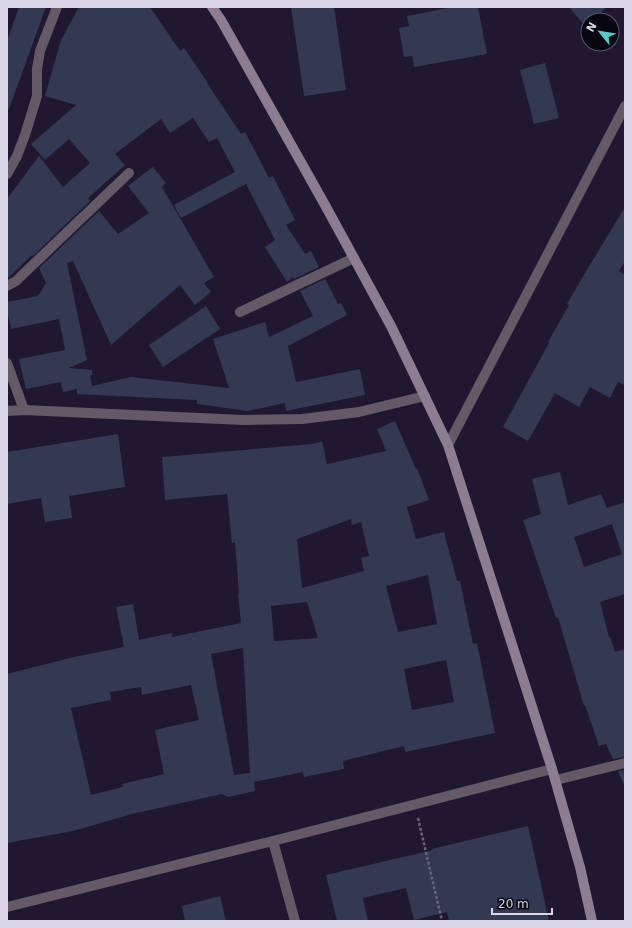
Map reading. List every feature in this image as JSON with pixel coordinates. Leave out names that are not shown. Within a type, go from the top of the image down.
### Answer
[{"type":"street","points":[[7,174],[17,156],[37,96],[37,69],[40,51],[57,7]]},
{"type":"street","points":[[212,7],[225,26],[391,326],[448,445],[556,780],[580,867],[592,921]]},
{"type":"street","points":[[448,445],[625,106]]},
{"type":"street","points":[[7,286],[16,281],[129,173]]},
{"type":"street","points":[[240,312],[354,258]]},
{"type":"street","points":[[7,363],[24,410]]},
{"type":"street","points":[[7,411],[24,410],[243,420],[302,419],[359,412],[425,396]]},
{"type":"street","points":[[556,780],[625,763]]},
{"type":"street","points":[[7,907],[273,841],[552,769]]},
{"type":"street","points":[[273,841],[295,921]]},
{"type":"path","points":[[414,804],[442,921]]},
{"type":"building","points":[[19,7],[46,7],[9,109],[7,109],[7,41]]},
{"type":"building","points":[[79,7],[150,7],[180,51],[184,48],[241,134],[245,132],[269,178],[273,176],[295,220],[286,225],[305,254],[311,251],[319,267],[294,279],[293,277],[287,282],[265,247],[275,240],[246,184],[181,218],[174,205],[235,172],[217,138],[209,142],[193,118],[170,133],[161,119],[115,154],[125,165],[88,198],[90,201],[7,279],[7,199],[39,156],[63,187],[90,163],[69,139],[45,160],[31,144],[76,105],[45,96],[61,40]]},
{"type":"building","points":[[291,7],[334,7],[346,90],[304,96]]},
{"type":"building","points":[[453,7],[478,7],[487,54],[414,67],[412,56],[404,57],[399,28],[409,26],[407,16]]},
{"type":"building","points":[[569,7],[607,7],[601,12],[580,12],[580,20]]},
{"type":"building","points":[[545,63],[559,118],[534,124],[520,70]]},
{"type":"building","points":[[153,167],[166,183],[162,187],[214,277],[204,283],[211,292],[195,305],[180,285],[111,345],[73,261],[67,263],[87,360],[69,368],[92,370],[92,375],[90,375],[92,386],[131,377],[229,388],[213,339],[265,322],[269,337],[313,316],[300,291],[325,279],[338,304],[341,303],[347,315],[288,346],[296,382],[360,369],[365,395],[286,411],[285,403],[248,411],[197,404],[197,400],[77,394],[77,389],[90,386],[63,392],[61,382],[26,389],[19,359],[65,350],[59,319],[11,329],[7,311],[7,302],[38,296],[46,283],[39,268],[99,211],[118,234],[149,213],[128,186]]},
{"type":"building","points":[[625,207],[625,261],[619,271],[625,275],[625,385],[618,382],[610,398],[590,387],[579,407],[555,393],[528,441],[503,427],[569,305],[567,304]]},
{"type":"building","points":[[206,306],[220,329],[163,367],[149,345]]},
{"type":"building","points":[[395,421],[416,469],[417,468],[429,500],[407,507],[416,539],[444,532],[457,581],[460,581],[473,644],[477,643],[495,733],[405,752],[404,746],[343,761],[344,769],[304,777],[303,772],[254,782],[255,791],[228,797],[222,794],[132,814],[73,831],[7,843],[7,674],[74,657],[124,647],[116,607],[133,604],[139,640],[172,633],[172,637],[241,623],[235,542],[232,543],[227,494],[165,500],[162,457],[313,444],[322,441],[327,464],[386,451],[377,429]],"holes":[[[351,519],[352,525],[361,522],[369,556],[361,558],[364,571],[302,588],[297,539]],[[428,575],[437,624],[398,632],[386,586]],[[307,602],[318,638],[274,641],[271,606]],[[243,648],[250,773],[234,775],[211,654]],[[446,660],[454,702],[412,710],[404,669]],[[191,685],[199,720],[155,730],[164,774],[122,784],[123,787],[91,795],[71,708],[111,700],[110,692],[141,687],[142,695]]]},
{"type":"building","points":[[118,434],[125,487],[69,496],[72,518],[45,522],[41,498],[7,504],[7,452]]},
{"type":"building","points":[[560,472],[568,505],[601,494],[607,508],[625,502],[625,553],[625,594],[600,602],[609,637],[615,652],[625,649],[625,757],[613,759],[606,744],[599,746],[585,705],[584,706],[558,617],[556,618],[523,520],[541,514],[532,479]],"holes":[[[612,524],[622,554],[625,553],[584,567],[574,537]]]},
{"type":"building","points":[[625,770],[625,787],[618,771]]},
{"type":"building","points":[[528,826],[549,921],[449,921],[447,912],[414,920],[406,888],[363,898],[368,921],[337,921],[326,875]]},
{"type":"building","points":[[220,896],[226,921],[185,921],[182,906]]}]
